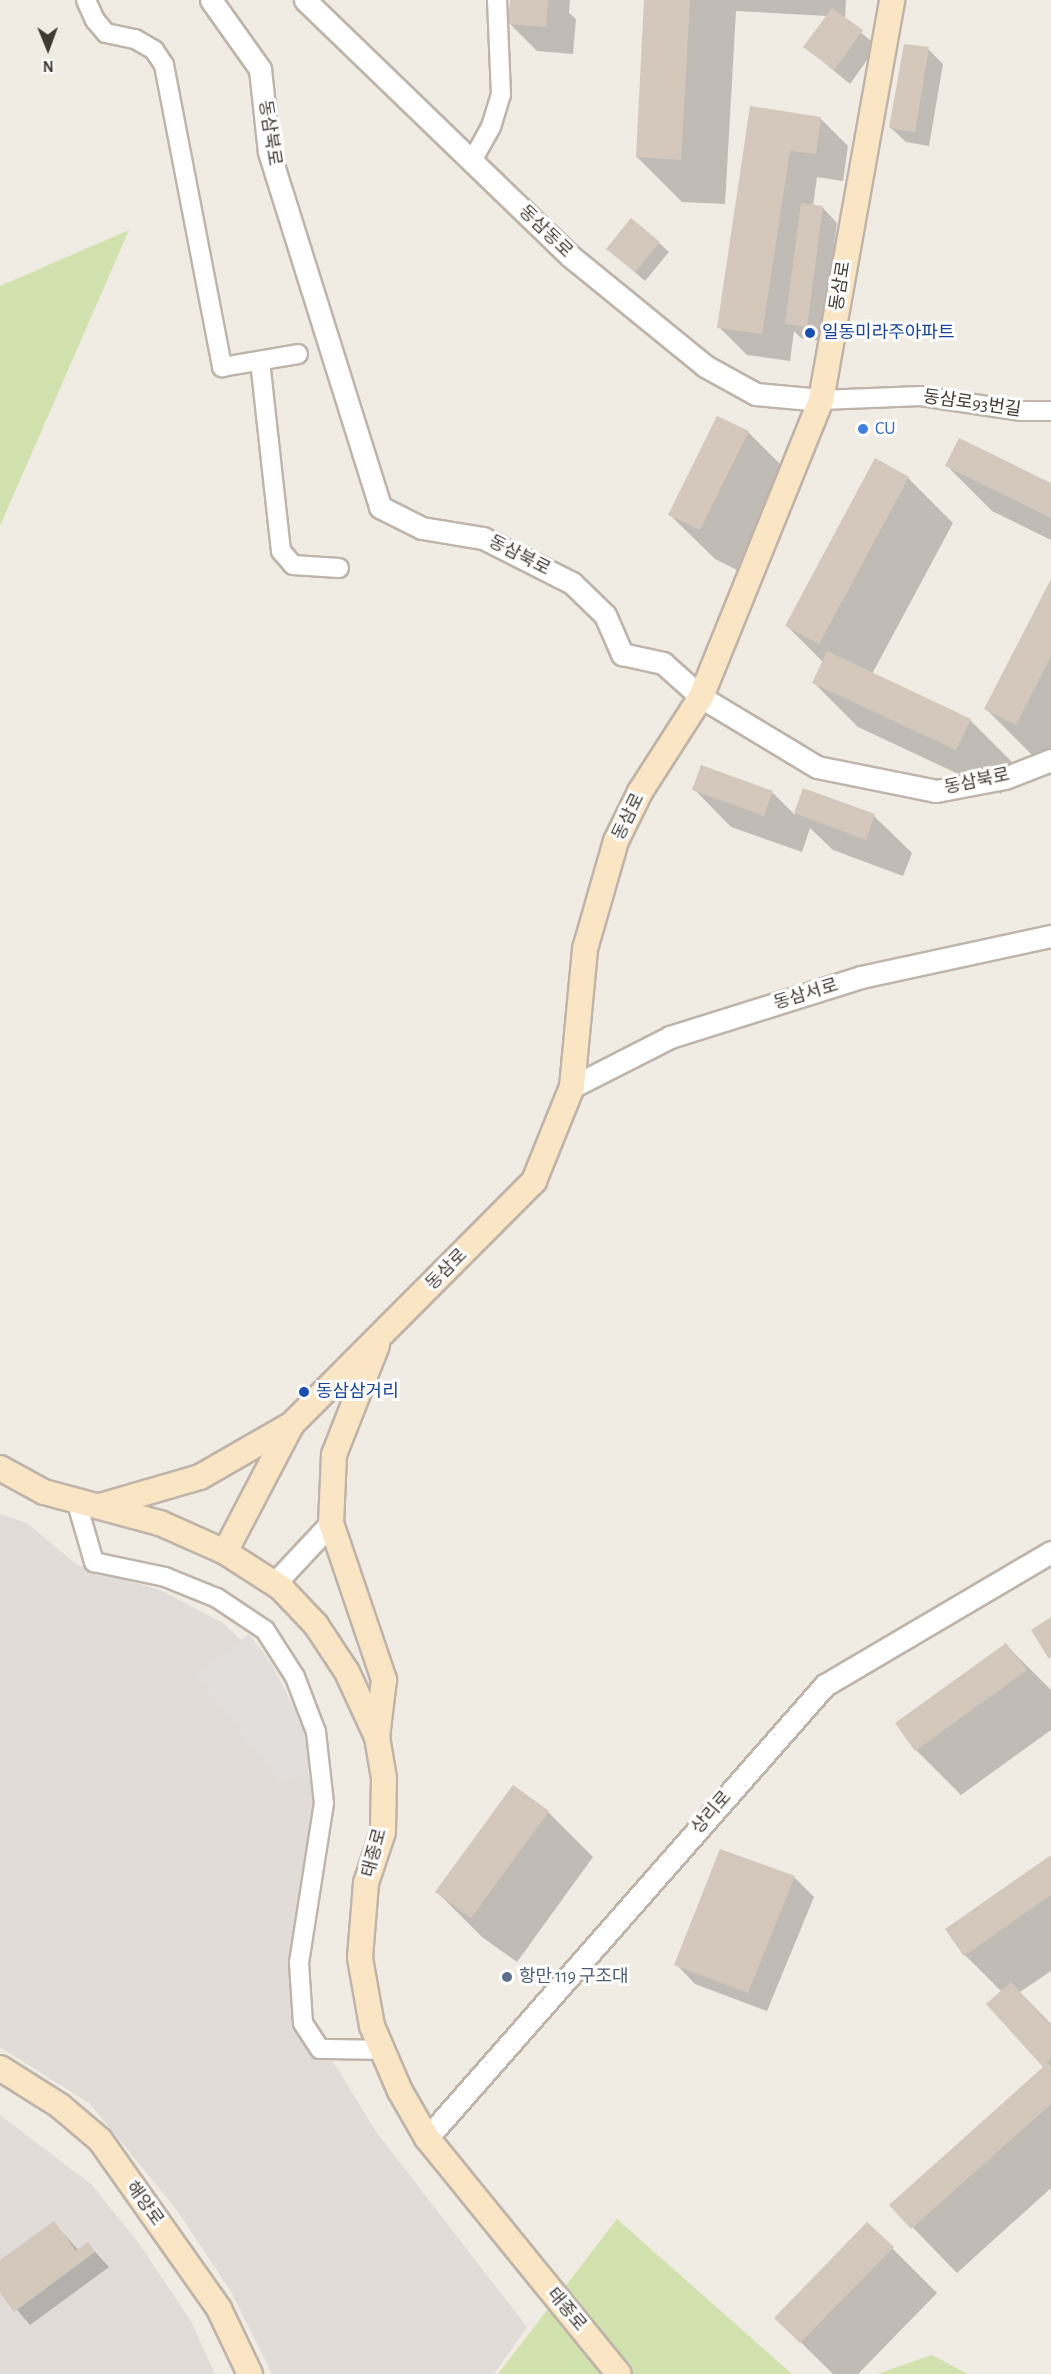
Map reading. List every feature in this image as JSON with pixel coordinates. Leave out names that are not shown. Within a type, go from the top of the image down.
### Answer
[{"type":"main road","name":"동삼로","points":[[225,1552],[292,1424],[534,1181],[572,1087],[585,949],[610,860],[640,792],[701,697],[821,400],[892,0]]},
{"type":"main road","points":[[377,1737],[384,1680],[331,1523],[334,1455],[381,1335]]},
{"type":"main road","points":[[87,1504],[200,1477],[292,1424]]},
{"type":"main road","name":"태종로","points":[[0,1468],[44,1492],[160,1523],[225,1552],[274,1584],[316,1625],[347,1672],[377,1737],[384,1778],[383,1832],[366,1883],[360,1958],[372,2026],[427,2138],[619,2374]]},
{"type":"main road","name":"해양로","points":[[0,2067],[60,2106],[100,2140],[219,2309],[250,2374]]},
{"type":"street","points":[[86,0],[95,20],[106,33],[135,39],[154,50],[164,64],[222,367],[298,354]]},
{"type":"street","name":"동삼북로","points":[[211,0],[260,69],[269,152],[380,507],[422,528],[483,538],[572,583],[605,615],[622,654],[663,663],[701,697],[817,767],[936,791],[1005,778],[1051,759]]},
{"type":"street","name":"동삼동로","points":[[305,0],[569,255],[705,366],[756,394],[821,400]]},
{"type":"street","points":[[472,161],[491,128],[501,95],[497,0]]},
{"type":"street","points":[[260,360],[281,551],[293,565],[339,568]]},
{"type":"street","name":"동삼로93번길","points":[[821,400],[921,396],[1020,411],[1051,411]]},
{"type":"street","points":[[1020,411],[1051,425]]},
{"type":"street","name":"동삼서로","points":[[572,1087],[670,1037],[861,977],[1051,936]]},
{"type":"street","points":[[87,1504],[94,1562],[165,1577],[217,1598],[265,1630],[295,1677],[316,1732],[324,1803],[299,1964],[303,2023],[320,2049],[382,2050]]},
{"type":"street","points":[[274,1584],[331,1523]]},
{"type":"street","name":"상리로","points":[[427,2138],[825,1685],[1051,1552]]},
{"type":"shaded area","points":[[0,1514],[27,1523],[77,1565],[160,1590],[223,1623],[266,1664],[295,1710],[313,1797],[291,1994],[377,2133],[527,2327],[494,2374],[272,2374],[230,2290],[176,2209],[90,2104],[0,2047]]},
{"type":"shaded area","points":[[249,1634],[272,1664],[310,1740],[314,1767],[290,1782],[280,1782],[196,1675]]},
{"type":"shaded area","points":[[0,2115],[91,2184],[138,2242],[191,2321],[215,2374],[0,2374]]},
{"type":"green space","points":[[129,230],[0,526],[0,286]]},
{"type":"green space","points":[[617,2219],[792,2374],[498,2374]]},
{"type":"green space","points":[[932,2355],[968,2374],[877,2374]]},
{"type":"building","points":[[510,0],[548,0],[546,27],[508,24]]},
{"type":"building","points":[[644,0],[690,0],[681,160],[636,157]]},
{"type":"building","points":[[832,8],[863,30],[834,70],[803,47]]},
{"type":"building","points":[[904,44],[929,47],[915,132],[889,128]]},
{"type":"building","points":[[750,106],[821,117],[816,154],[790,151],[762,334],[717,328]]},
{"type":"building","points":[[801,203],[823,206],[807,327],[785,324]]},
{"type":"building","points":[[631,218],[660,242],[635,272],[606,249]]},
{"type":"building","points":[[717,416],[749,431],[700,530],[668,515]]},
{"type":"building","points":[[959,438],[1051,483],[1051,518],[945,466]]},
{"type":"building","points":[[875,458],[909,477],[819,644],[785,626]]},
{"type":"building","points":[[1051,579],[1051,656],[1016,725],[984,709]]},
{"type":"building","points":[[827,651],[971,719],[956,750],[812,683]]},
{"type":"building","points":[[701,765],[773,791],[764,816],[692,790]]},
{"type":"building","points":[[803,788],[875,814],[866,840],[794,813]]},
{"type":"building","points":[[1051,1617],[1051,1657],[1049,1659],[1031,1630]]},
{"type":"building","points":[[1006,1643],[1027,1670],[915,1751],[895,1723]]},
{"type":"building","points":[[513,1785],[549,1811],[471,1918],[435,1892]]},
{"type":"building","points":[[720,1849],[795,1876],[748,1993],[674,1965]]},
{"type":"building","points":[[1051,1855],[1051,1895],[964,1956],[945,1929]]},
{"type":"building","points":[[1011,1982],[1051,2026],[1051,2058],[1047,2062],[1051,2067],[1051,2104],[911,2229],[889,2205],[1043,2067],[986,2004]]},
{"type":"building","points":[[54,2221],[76,2251],[88,2242],[95,2252],[14,2312],[0,2293],[0,2260]]},
{"type":"building","points":[[867,2222],[894,2247],[800,2343],[774,2318]]},
{"type":"place","name":"일동미라주아파트","points":[[810,333]]},
{"type":"place","name":"CU","points":[[863,429]]},
{"type":"place","name":"동삼삼거리","points":[[304,1392]]},
{"type":"place","name":"항만 119 구조대","points":[[507,1977]]}]
